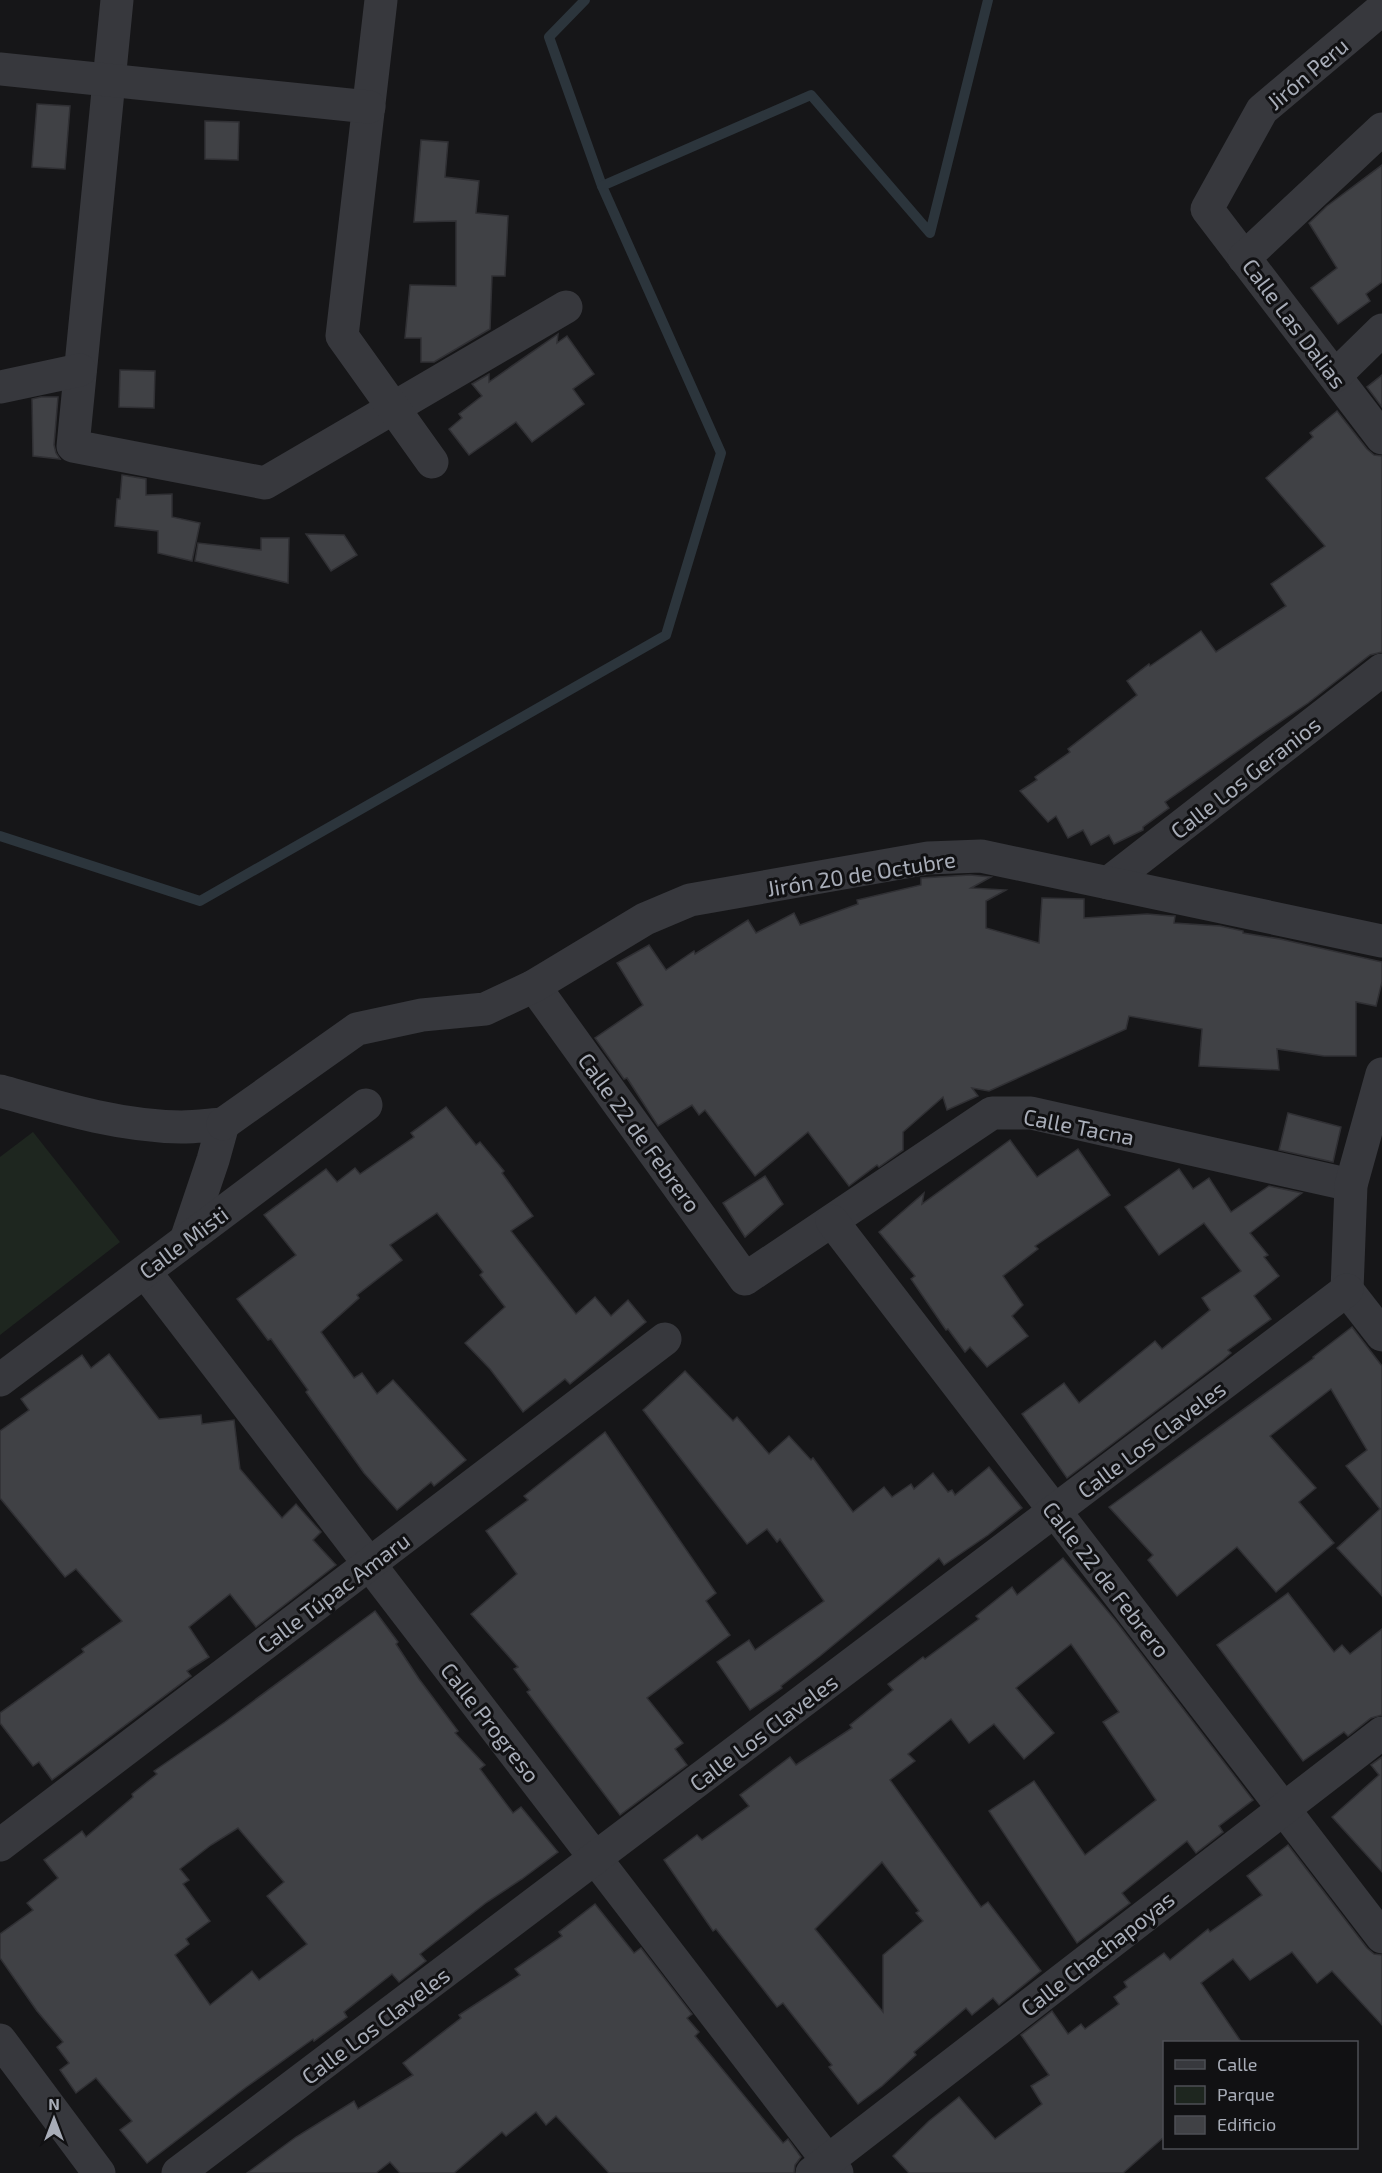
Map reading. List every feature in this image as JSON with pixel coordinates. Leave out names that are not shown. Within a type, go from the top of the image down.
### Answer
[{"type":"street","points":[[117,0],[73,446],[265,483],[567,307]]},
{"type":"street","points":[[381,0],[342,336],[432,462]]},
{"type":"street","name":"Jirón Peru","points":[[1208,209],[1262,110],[1382,9]]},
{"type":"street","points":[[0,69],[369,107]]},
{"type":"street","points":[[1244,258],[1382,129]]},
{"type":"street","name":"Calle Las Dalias","points":[[1208,209],[1382,438]]},
{"type":"street","points":[[1335,376],[1382,330]]},
{"type":"street","points":[[0,387],[81,370]]},
{"type":"street","name":"Calle Los Geranios","points":[[1108,884],[1382,670]]},
{"type":"street","name":"Jirón 20 de Octubre","points":[[223,1124],[357,1029],[422,1015],[485,1009],[534,986],[645,919],[690,900],[928,858],[981,856],[1382,941]]},
{"type":"street","name":"Calle 22 de Febrero","points":[[534,986],[745,1279]]},
{"type":"street","points":[[1382,1074],[1351,1185],[1347,1290],[1382,1335]]},
{"type":"street","points":[[0,1091],[81,1113],[138,1124],[183,1127],[223,1124],[186,1240]]},
{"type":"street","name":"Calle Misti","points":[[0,1380],[366,1105]]},
{"type":"street","name":"Calle Tacna","points":[[745,1279],[992,1113],[1031,1113],[1351,1185]]},
{"type":"street","name":"Calle 22 de Febrero","points":[[832,1221],[1382,1937]]},
{"type":"street","name":"Calle Progreso","points":[[145,1272],[596,1858],[826,2169]]},
{"type":"street","name":"Calle Los Claveles","points":[[178,2173],[1347,1290]]},
{"type":"street","name":"Calle Túpac Amaru","points":[[0,1845],[665,1339]]},
{"type":"street","name":"Calle Chachapoyas","points":[[826,2169],[1382,1733]]},
{"type":"street","points":[[0,2040],[99,2173]]},
{"type":"green space","points":[[33,1132],[120,1242],[0,1335],[0,1157]]},
{"type":"building","points":[[37,104],[70,106],[65,169],[32,167]]},
{"type":"building","points":[[205,121],[239,122],[238,160],[205,159]]},
{"type":"building","points":[[421,140],[448,142],[445,177],[479,181],[476,213],[508,216],[505,276],[492,276],[490,329],[434,362],[421,362],[421,338],[405,338],[410,285],[456,286],[456,221],[414,222]]},
{"type":"building","points":[[1382,165],[1382,282],[1366,294],[1370,301],[1338,324],[1311,288],[1337,268],[1309,223],[1327,206]]},
{"type":"building","points":[[558,334],[557,343],[567,336],[594,374],[573,389],[584,404],[532,442],[516,422],[469,455],[449,429],[462,418],[459,414],[482,396],[472,384],[489,374],[489,382]]},
{"type":"building","points":[[120,370],[155,371],[154,408],[119,407]]},
{"type":"building","points":[[1382,375],[1382,407],[1367,387]]},
{"type":"building","points":[[58,397],[54,445],[60,459],[33,456],[32,399]]},
{"type":"building","points":[[1337,411],[1367,449],[1374,455],[1382,456],[1382,652],[1370,655],[1308,703],[1165,802],[1169,808],[1143,827],[1143,830],[1114,844],[1109,835],[1091,845],[1083,830],[1068,838],[1056,816],[1048,822],[1020,791],[1037,780],[1035,777],[1070,752],[1068,749],[1137,695],[1127,681],[1149,664],[1150,666],[1201,631],[1216,652],[1286,606],[1271,584],[1325,546],[1266,478],[1313,437],[1310,433]]},
{"type":"building","points":[[122,475],[146,479],[146,495],[172,494],[172,517],[200,523],[192,561],[158,553],[158,531],[115,526]]},
{"type":"building","points":[[306,534],[344,535],[357,555],[331,571]]},
{"type":"building","points":[[261,538],[289,538],[288,583],[195,561],[198,543],[261,550]]},
{"type":"building","points":[[970,875],[991,877],[971,888],[1006,890],[986,901],[986,928],[1039,943],[1042,898],[1084,899],[1084,918],[1147,914],[1175,916],[1174,923],[1220,926],[1243,931],[1243,933],[1382,962],[1382,982],[1376,1006],[1356,1002],[1356,1056],[1324,1056],[1277,1049],[1279,1070],[1199,1066],[1202,1029],[1129,1016],[1126,1029],[989,1091],[972,1088],[978,1096],[947,1110],[943,1097],[903,1132],[903,1150],[879,1167],[877,1165],[849,1186],[808,1132],[755,1176],[705,1110],[699,1115],[692,1105],[658,1126],[627,1078],[624,1079],[595,1038],[643,1005],[617,963],[649,945],[666,970],[748,920],[756,933],[794,913],[800,925],[858,904],[857,900],[921,885],[921,878]]},
{"type":"building","points":[[446,1107],[476,1145],[480,1142],[504,1171],[502,1173],[533,1216],[511,1231],[576,1314],[595,1297],[611,1316],[628,1300],[646,1322],[570,1384],[565,1379],[523,1412],[490,1369],[465,1343],[505,1307],[480,1275],[483,1272],[437,1213],[390,1245],[402,1260],[357,1295],[359,1298],[321,1332],[354,1378],[362,1373],[377,1394],[393,1380],[466,1460],[434,1486],[431,1482],[397,1510],[364,1473],[271,1339],[268,1340],[237,1299],[296,1255],[264,1215],[326,1169],[337,1182],[355,1168],[360,1174],[414,1137],[411,1133]]},
{"type":"building","points":[[1288,1113],[1341,1127],[1333,1162],[1279,1150]]},
{"type":"building","points":[[1010,1140],[1037,1177],[1078,1149],[1110,1195],[1035,1246],[1038,1249],[1003,1276],[1023,1305],[1012,1316],[1028,1336],[987,1367],[970,1347],[965,1352],[948,1329],[946,1330],[911,1279],[915,1276],[879,1232],[924,1193],[922,1204]]},
{"type":"building","points":[[1179,1169],[1193,1189],[1209,1178],[1231,1212],[1269,1186],[1302,1193],[1250,1233],[1268,1255],[1264,1257],[1279,1276],[1254,1296],[1271,1319],[1228,1350],[1231,1353],[1223,1360],[1067,1478],[1022,1414],[1064,1383],[1079,1403],[1155,1341],[1162,1349],[1210,1310],[1202,1298],[1241,1271],[1204,1223],[1159,1255],[1125,1207]]},
{"type":"building","points":[[765,1176],[783,1204],[745,1237],[723,1203]]},
{"type":"building","points":[[1352,1327],[1382,1366],[1382,1596],[1337,1548],[1380,1509],[1346,1466],[1367,1450],[1331,1389],[1270,1436],[1316,1488],[1299,1502],[1334,1543],[1276,1592],[1237,1547],[1177,1596],[1148,1560],[1153,1555],[1109,1507],[1314,1358]]},
{"type":"building","points":[[109,1354],[159,1419],[201,1415],[202,1424],[234,1420],[240,1469],[282,1518],[296,1504],[321,1532],[313,1540],[336,1565],[256,1627],[230,1594],[189,1627],[209,1657],[187,1671],[191,1676],[52,1780],[39,1762],[33,1766],[0,1723],[0,1713],[84,1652],[82,1649],[122,1621],[76,1569],[65,1577],[0,1498],[0,1431],[29,1410],[21,1399],[82,1355],[91,1368]]},
{"type":"building","points":[[685,1371],[733,1421],[737,1417],[769,1454],[789,1436],[811,1460],[813,1458],[853,1512],[884,1487],[892,1497],[911,1484],[914,1489],[933,1473],[948,1492],[952,1490],[955,1495],[989,1467],[1022,1508],[944,1565],[939,1558],[781,1686],[782,1688],[750,1710],[717,1662],[749,1640],[755,1650],[824,1601],[780,1539],[777,1542],[767,1529],[747,1544],[643,1410]]},
{"type":"building","points":[[605,1432],[716,1593],[706,1601],[730,1635],[647,1698],[683,1743],[675,1749],[687,1765],[620,1815],[527,1692],[530,1690],[514,1669],[518,1667],[471,1614],[517,1574],[486,1531],[528,1500],[524,1496]]},
{"type":"building","points":[[1063,1558],[1115,1620],[1253,1800],[1219,1826],[1223,1832],[1196,1853],[1187,1841],[1122,1893],[1130,1903],[1077,1943],[989,1811],[1034,1781],[1085,1855],[1156,1800],[1103,1722],[1119,1712],[1071,1644],[1016,1688],[1054,1733],[1024,1759],[994,1724],[969,1743],[951,1719],[908,1754],[915,1761],[890,1780],[981,1907],[988,1902],[1041,1971],[999,2005],[993,1998],[972,2015],[966,2008],[914,2052],[916,2055],[882,2086],[858,2104],[829,2067],[832,2065],[783,2003],[777,2007],[716,1929],[713,1931],[664,1860],[697,1835],[702,1840],[749,1806],[740,1795],[790,1757],[796,1765],[852,1728],[850,1725],[893,1690],[888,1684],[979,1619],[976,1616],[1012,1587],[1017,1595]],"holes":[[[882,1862],[919,1911],[916,1913],[923,1921],[883,1955],[883,2012],[815,1929]]]},
{"type":"building","points":[[1288,1593],[1334,1652],[1342,1645],[1350,1654],[1382,1629],[1382,1715],[1371,1718],[1348,1736],[1344,1732],[1303,1761],[1217,1645]]},
{"type":"building","points":[[375,1611],[398,1642],[396,1644],[419,1679],[458,1731],[455,1733],[485,1765],[480,1769],[513,1813],[521,1807],[558,1852],[487,1902],[420,1954],[426,1961],[399,1982],[392,1974],[344,2012],[347,2017],[245,2088],[147,2163],[120,2130],[132,2121],[96,2078],[76,2093],[60,2070],[69,2063],[57,2047],[63,2042],[37,2011],[0,1958],[0,1934],[33,1910],[27,1903],[58,1878],[44,1860],[82,1831],[86,1837],[157,1774],[154,1771],[225,1722]],"holes":[[[238,1828],[284,1882],[267,1896],[307,1944],[259,1980],[252,1971],[210,2005],[175,1955],[189,1944],[186,1939],[210,1921],[183,1884],[189,1880],[180,1869]]]},
{"type":"building","points":[[1382,1757],[1382,1872],[1332,1817],[1379,1775],[1371,1765]]},
{"type":"building","points":[[1288,1845],[1367,1948],[1374,1954],[1382,1955],[1382,2025],[1332,1971],[1317,1983],[1292,1952],[1250,1980],[1233,1959],[1201,1983],[1241,2041],[1163,2041],[1163,2138],[1123,2173],[909,2173],[893,2156],[929,2121],[959,2097],[995,2139],[1042,2104],[1031,2086],[1049,2075],[1021,2035],[1052,2011],[1068,2034],[1081,2024],[1085,2029],[1119,2004],[1114,1997],[1127,1987],[1124,1982],[1164,1953],[1170,1960],[1208,1929],[1210,1932],[1262,1895],[1247,1876]]},
{"type":"building","points":[[595,1904],[634,1953],[641,1948],[692,2014],[687,2018],[699,2032],[695,2036],[783,2143],[788,2139],[801,2157],[795,2165],[794,2173],[609,2173],[556,2116],[546,2125],[536,2112],[506,2136],[502,2132],[454,2173],[400,2173],[390,2162],[376,2173],[247,2173],[296,2137],[354,2101],[358,2109],[413,2075],[403,2063],[461,2018],[459,2015],[520,1975],[515,1969],[562,1936],[559,1932]]},
{"type":"waterway","points":[[585,0],[549,37],[602,186]]},
{"type":"waterway","points":[[0,836],[200,901],[666,635],[721,453],[602,186],[811,95],[930,233],[988,0]]}]
